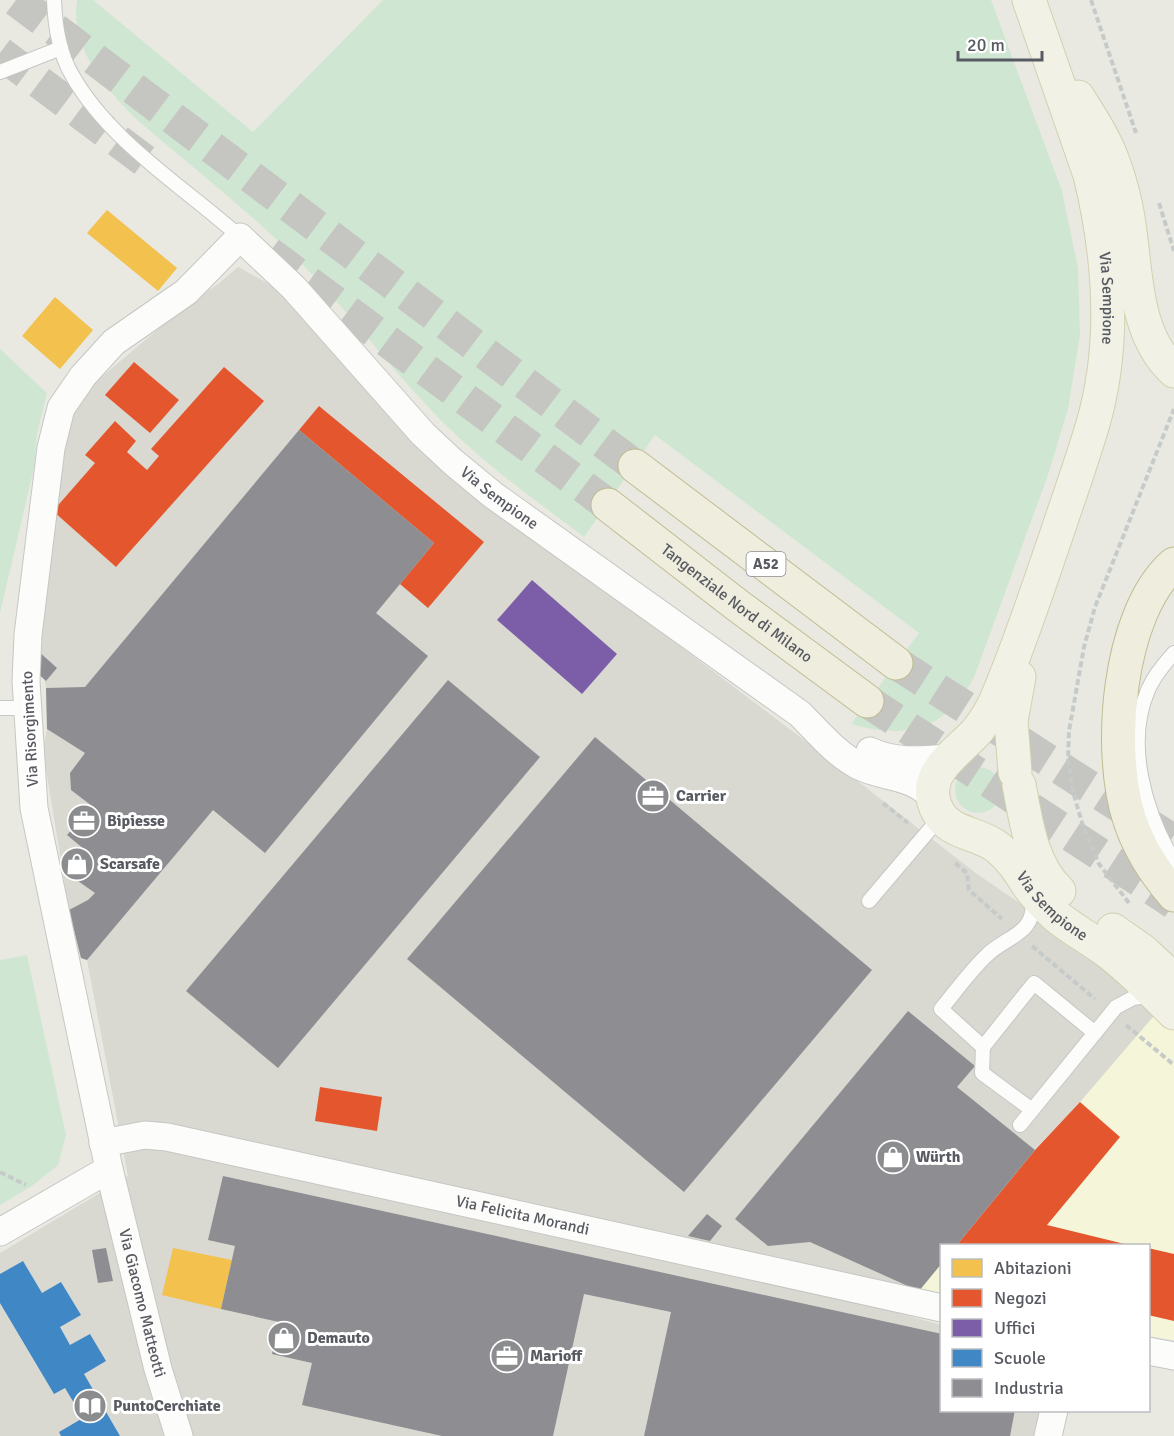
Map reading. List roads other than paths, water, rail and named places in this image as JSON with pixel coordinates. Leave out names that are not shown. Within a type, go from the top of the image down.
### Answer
[{"type":"highway","name":"A52","points":[[635,466],[896,663]]},
{"type":"highway","name":"Tangenziale Nord di Milano","points":[[608,505],[737,605],[867,701]]},
{"type":"highway","points":[[1174,564],[1150,597],[1134,634],[1122,689],[1119,749],[1122,783],[1130,822],[1150,864],[1174,896]]},
{"type":"main road","name":"Via Sempione","points":[[1029,0],[1090,175],[1096,201],[1107,266],[1108,323],[1101,389],[1093,426],[1034,598],[988,716],[937,772],[933,785],[942,818],[995,846],[1021,871],[1029,886],[1058,917],[1168,996]]},
{"type":"main road","points":[[1044,41],[1104,140],[1116,171],[1130,226],[1141,311],[1158,353],[1174,371]]},
{"type":"main road","name":"Via Sempione","points":[[1034,598],[1011,721],[1017,778],[1034,849],[1045,874],[1055,887],[1091,917],[1134,944],[1168,996]]},
{"type":"main road","points":[[942,818],[976,834],[991,831],[1004,824],[1013,813],[1018,800],[1017,778],[1007,760],[983,748],[969,748],[952,755]]},
{"type":"street","name":"Via Risorgimento","points":[[106,1156],[34,808],[27,669],[33,583],[51,448],[61,408],[83,376],[114,342],[186,292],[240,237]]},
{"type":"street","name":"Via Sempione","points":[[240,237],[294,288],[423,434],[493,495],[800,714],[872,753],[888,758],[908,760],[952,755]]},
{"type":"street","name":"Via Sempione","points":[[800,714],[844,757],[874,772],[917,784],[927,791],[942,818]]},
{"type":"street","name":"Via Felicita Morandi","points":[[106,1156],[145,1135],[166,1137],[940,1308]]},
{"type":"street","points":[[0,1232],[106,1156]]},
{"type":"street","name":"Via Giacomo Matteotti","points":[[106,1156],[158,1369],[179,1436]]},
{"type":"street","points":[[1150,1351],[1174,1356]]},
{"type":"street","points":[[1048,1436],[1054,1412]]},
{"type":"lane","points":[[54,0],[61,48],[72,76],[113,129],[240,237]]},
{"type":"lane","points":[[0,72],[61,48]]},
{"type":"lane","points":[[1174,653],[1155,675],[1147,692],[1142,708],[1139,743],[1140,770],[1152,819],[1174,862]]},
{"type":"lane","points":[[0,708],[29,708]]},
{"type":"lane","points":[[869,901],[942,818]]},
{"type":"lane","points":[[983,1047],[941,1009],[988,954],[1023,931],[1033,907],[1029,886]]},
{"type":"lane","points":[[1032,1110],[982,1073],[983,1047],[1034,983],[1095,1033]]},
{"type":"lane","points":[[1020,1125],[1116,1007],[1133,998],[1168,996]]},
{"type":"tunnel","points":[[16,0],[635,466]]},
{"type":"tunnel","points":[[0,53],[145,161]]},
{"type":"tunnel","points":[[269,253],[608,505]]},
{"type":"tunnel","points":[[896,663],[1174,841]]},
{"type":"tunnel","points":[[867,701],[1174,903]]},
{"type":"place","name":"Carrier","points":[[653,796]]},
{"type":"place","name":"Bipiesse","points":[[84,821]]},
{"type":"place","name":"Scarsafe","points":[[77,864]]},
{"type":"place","name":"Würth","points":[[893,1157]]},
{"type":"place","name":"Demauto","points":[[284,1338]]},
{"type":"place","name":"Marioff","points":[[507,1356]]},
{"type":"place","name":"PuntoCerchiate","points":[[90,1406]]}]
